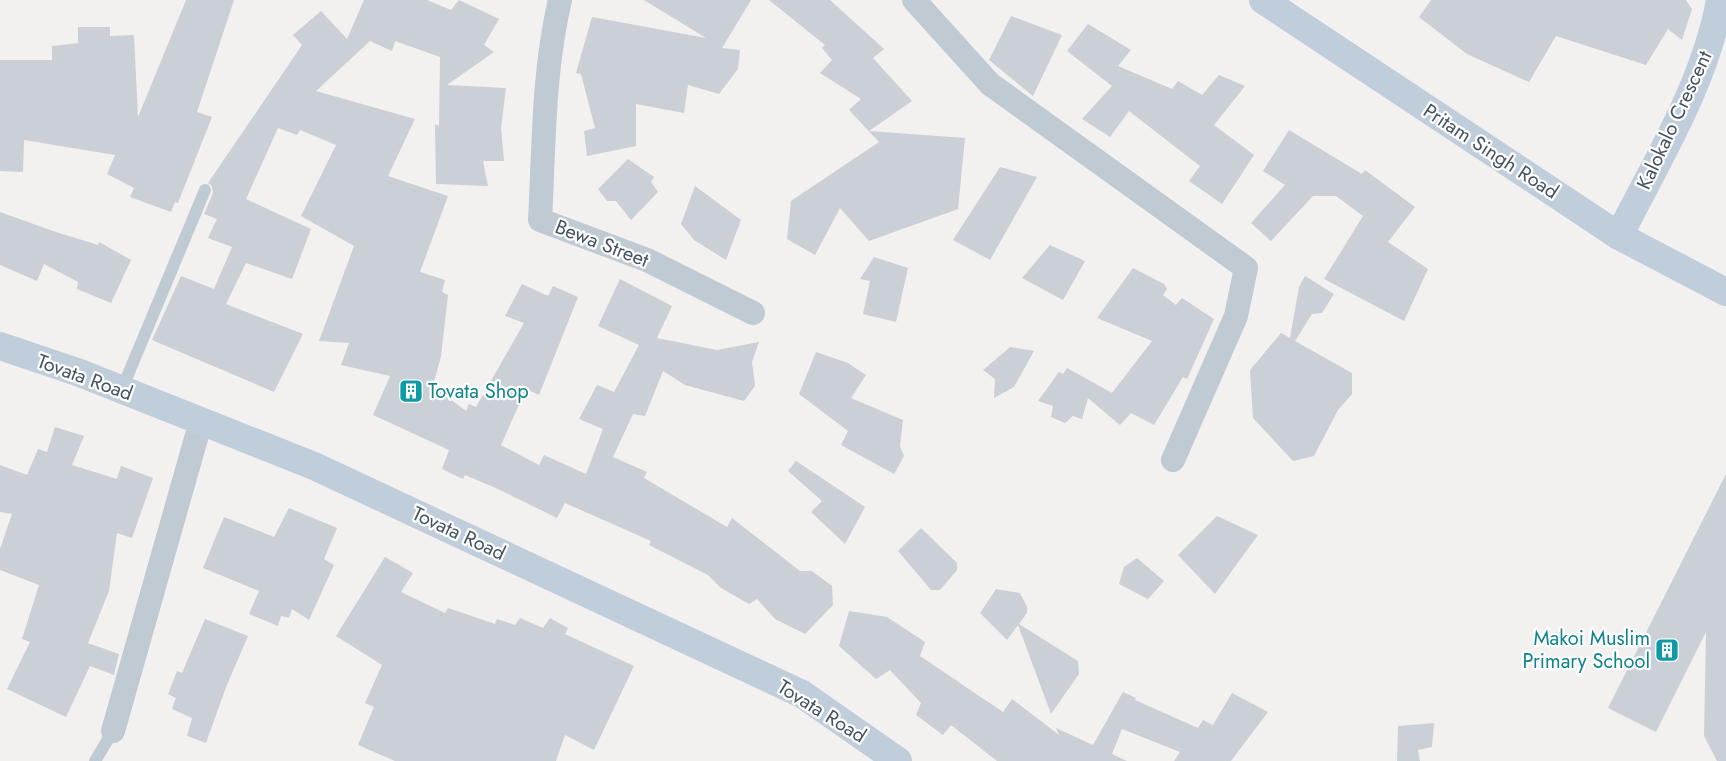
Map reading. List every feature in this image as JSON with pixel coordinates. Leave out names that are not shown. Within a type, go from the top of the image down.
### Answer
[{"type":"street","name":"Bewa Street","points":[[560,0],[551,37],[545,96],[540,220],[647,260],[753,313]]},
{"type":"street","points":[[914,0],[990,84],[1246,268],[1236,316],[1173,460]]},
{"type":"street","name":"Pritam Singh Road","points":[[1262,0],[1619,236],[1726,292]]},
{"type":"street","name":"Kalokalo Crescent","points":[[1619,236],[1683,109],[1714,33],[1720,0]]},
{"type":"street","name":"Tovata Road","points":[[0,346],[122,389],[314,466],[802,694],[898,761]]},
{"type":"street","points":[[113,731],[201,421]]},
{"type":"lane","points":[[122,389],[205,190]]},
{"type":"lane","points":[[95,761],[113,731]]},
{"type":"building","points":[[186,0],[234,0],[197,112],[212,117],[178,203],[175,202],[171,212],[130,197],[134,188],[107,174],[115,155],[24,140],[23,172],[0,171],[0,60],[52,60],[52,46],[78,43],[78,27],[110,27],[110,36],[134,35],[138,117]]},
{"type":"building","points":[[364,0],[427,0],[451,10],[459,0],[499,19],[484,45],[494,52],[447,85],[506,88],[501,128],[504,161],[483,161],[488,186],[436,184],[435,124],[439,126],[440,57],[395,41],[392,51],[370,41],[316,91],[415,119],[388,176],[448,196],[420,272],[445,280],[442,292],[448,295],[441,356],[433,386],[466,411],[469,404],[476,407],[524,323],[505,316],[522,284],[548,296],[553,286],[578,297],[539,395],[526,389],[501,445],[539,465],[544,455],[586,474],[603,429],[579,419],[597,385],[614,392],[639,345],[598,326],[620,279],[672,306],[657,338],[717,350],[759,342],[752,362],[755,386],[744,401],[685,385],[663,371],[645,416],[633,414],[613,457],[647,472],[644,478],[727,527],[732,518],[800,571],[812,571],[832,586],[833,605],[805,634],[775,619],[757,599],[749,604],[721,588],[708,575],[649,545],[651,541],[565,503],[557,518],[498,489],[465,475],[463,479],[442,469],[449,450],[373,415],[390,376],[341,365],[349,343],[319,341],[354,246],[301,216],[336,145],[300,130],[297,135],[278,128],[246,199],[311,229],[292,279],[246,263],[226,304],[303,334],[274,392],[152,340],[181,276],[214,289],[232,247],[208,238],[217,219],[204,214],[213,193],[212,186],[208,183],[302,45],[293,35],[321,11],[347,39]]},
{"type":"building","points":[[644,0],[751,0],[722,48],[740,50],[738,69],[719,94],[688,85],[684,113],[636,104],[636,146],[587,156],[584,131],[595,128],[581,74],[576,73],[592,17],[706,38]]},
{"type":"building","points":[[769,0],[830,0],[884,49],[873,58],[912,101],[869,131],[965,138],[958,209],[869,241],[840,208],[815,255],[787,239],[791,201],[879,142],[849,110],[861,99],[820,73],[832,60],[822,48],[825,45]]},
{"type":"building","points":[[1431,0],[1686,0],[1692,9],[1682,40],[1668,29],[1646,65],[1556,36],[1529,82],[1467,54],[1419,17]]},
{"type":"building","points":[[1011,16],[1062,35],[1033,96],[989,60]]},
{"type":"building","points":[[1088,24],[1131,50],[1118,66],[1172,89],[1178,81],[1202,95],[1219,75],[1245,86],[1214,125],[1254,155],[1222,204],[1189,181],[1200,166],[1129,111],[1110,137],[1082,119],[1112,86],[1067,51]]},
{"type":"building","points":[[1289,130],[1362,174],[1365,170],[1415,207],[1388,242],[1428,269],[1404,321],[1324,279],[1363,216],[1336,196],[1313,196],[1271,241],[1251,223],[1285,185],[1263,171]]},
{"type":"building","points":[[628,159],[654,177],[651,182],[658,192],[631,220],[616,201],[607,201],[598,189]]},
{"type":"building","points":[[1000,167],[1037,177],[990,260],[953,240]]},
{"type":"building","points":[[695,186],[741,220],[726,260],[694,240],[681,224]]},
{"type":"building","points":[[0,212],[98,245],[99,242],[131,260],[111,303],[77,289],[78,282],[44,264],[37,281],[0,265]]},
{"type":"building","points":[[1050,245],[1085,261],[1063,300],[1022,278]]},
{"type":"building","points":[[874,257],[908,268],[896,322],[863,314],[870,281],[860,279]]},
{"type":"building","points":[[1133,268],[1164,284],[1167,289],[1163,295],[1176,305],[1182,298],[1214,319],[1187,379],[1183,377],[1154,425],[1131,413],[1120,425],[1088,398],[1082,419],[1073,416],[1065,423],[1051,417],[1053,406],[1038,401],[1059,372],[1063,374],[1067,368],[1112,393],[1152,341],[1097,318]]},
{"type":"building","points":[[1305,276],[1334,294],[1322,313],[1312,314],[1295,341],[1352,373],[1352,394],[1338,410],[1314,456],[1293,461],[1253,418],[1250,370],[1281,333],[1290,338],[1299,287]]},
{"type":"building","points":[[1010,347],[1034,351],[1014,387],[994,398],[995,379],[983,370]]},
{"type":"building","points":[[816,352],[848,363],[866,375],[851,398],[903,420],[900,446],[904,456],[894,474],[841,445],[848,431],[799,394]]},
{"type":"building","points":[[55,427],[84,436],[72,465],[117,479],[121,466],[153,478],[132,538],[117,533],[109,591],[88,643],[119,654],[114,675],[90,666],[66,717],[7,689],[30,642],[22,639],[39,585],[0,570],[0,549],[12,514],[0,512],[0,465],[27,475],[38,449],[47,452]]},
{"type":"building","points":[[796,461],[865,507],[845,544],[811,512],[822,501],[788,471]]},
{"type":"building","name":"Makoi Muslim Primary School","points":[[1726,474],[1726,761],[1717,761],[1704,736],[1706,632],[1656,732],[1608,708]]},
{"type":"building","points":[[289,508],[337,528],[324,559],[334,565],[309,620],[292,609],[289,618],[281,616],[278,626],[249,614],[259,591],[203,568],[224,517],[274,537]]},
{"type":"building","points":[[1217,516],[1258,535],[1215,594],[1178,555]]},
{"type":"building","points":[[921,528],[957,563],[957,570],[940,590],[931,590],[898,551]]},
{"type":"building","points":[[385,557],[413,573],[401,592],[445,613],[448,608],[495,624],[497,619],[515,625],[520,618],[543,628],[550,618],[568,628],[565,634],[634,666],[594,750],[565,735],[556,761],[395,761],[358,745],[374,707],[365,703],[382,665],[336,636]]},
{"type":"building","points":[[1137,558],[1164,581],[1148,599],[1119,584],[1124,567]]},
{"type":"building","points":[[996,589],[1020,593],[1027,607],[1027,613],[1019,624],[1078,661],[1079,674],[1051,714],[1018,625],[1007,640],[980,613]]},
{"type":"building","points":[[849,611],[887,617],[925,642],[920,656],[1003,712],[1012,699],[1059,735],[1056,728],[1093,745],[1123,692],[1136,698],[1135,700],[1198,728],[1203,720],[1213,725],[1232,693],[1268,712],[1231,761],[1174,761],[1180,752],[1122,729],[1112,754],[1127,761],[997,761],[951,725],[943,735],[916,715],[921,703],[890,670],[876,679],[839,646]]},
{"type":"building","points":[[205,619],[248,636],[226,687],[206,743],[187,736],[192,718],[172,709],[176,698],[168,694],[177,671],[182,673]]},
{"type":"building","points":[[1434,723],[1432,747],[1418,750],[1420,761],[1397,761],[1398,726]]},
{"type":"place","name":"Tovata Shop","points":[[411,391]]},
{"type":"place","name":"Makoi Muslim Primary School","points":[[1667,650]]}]
